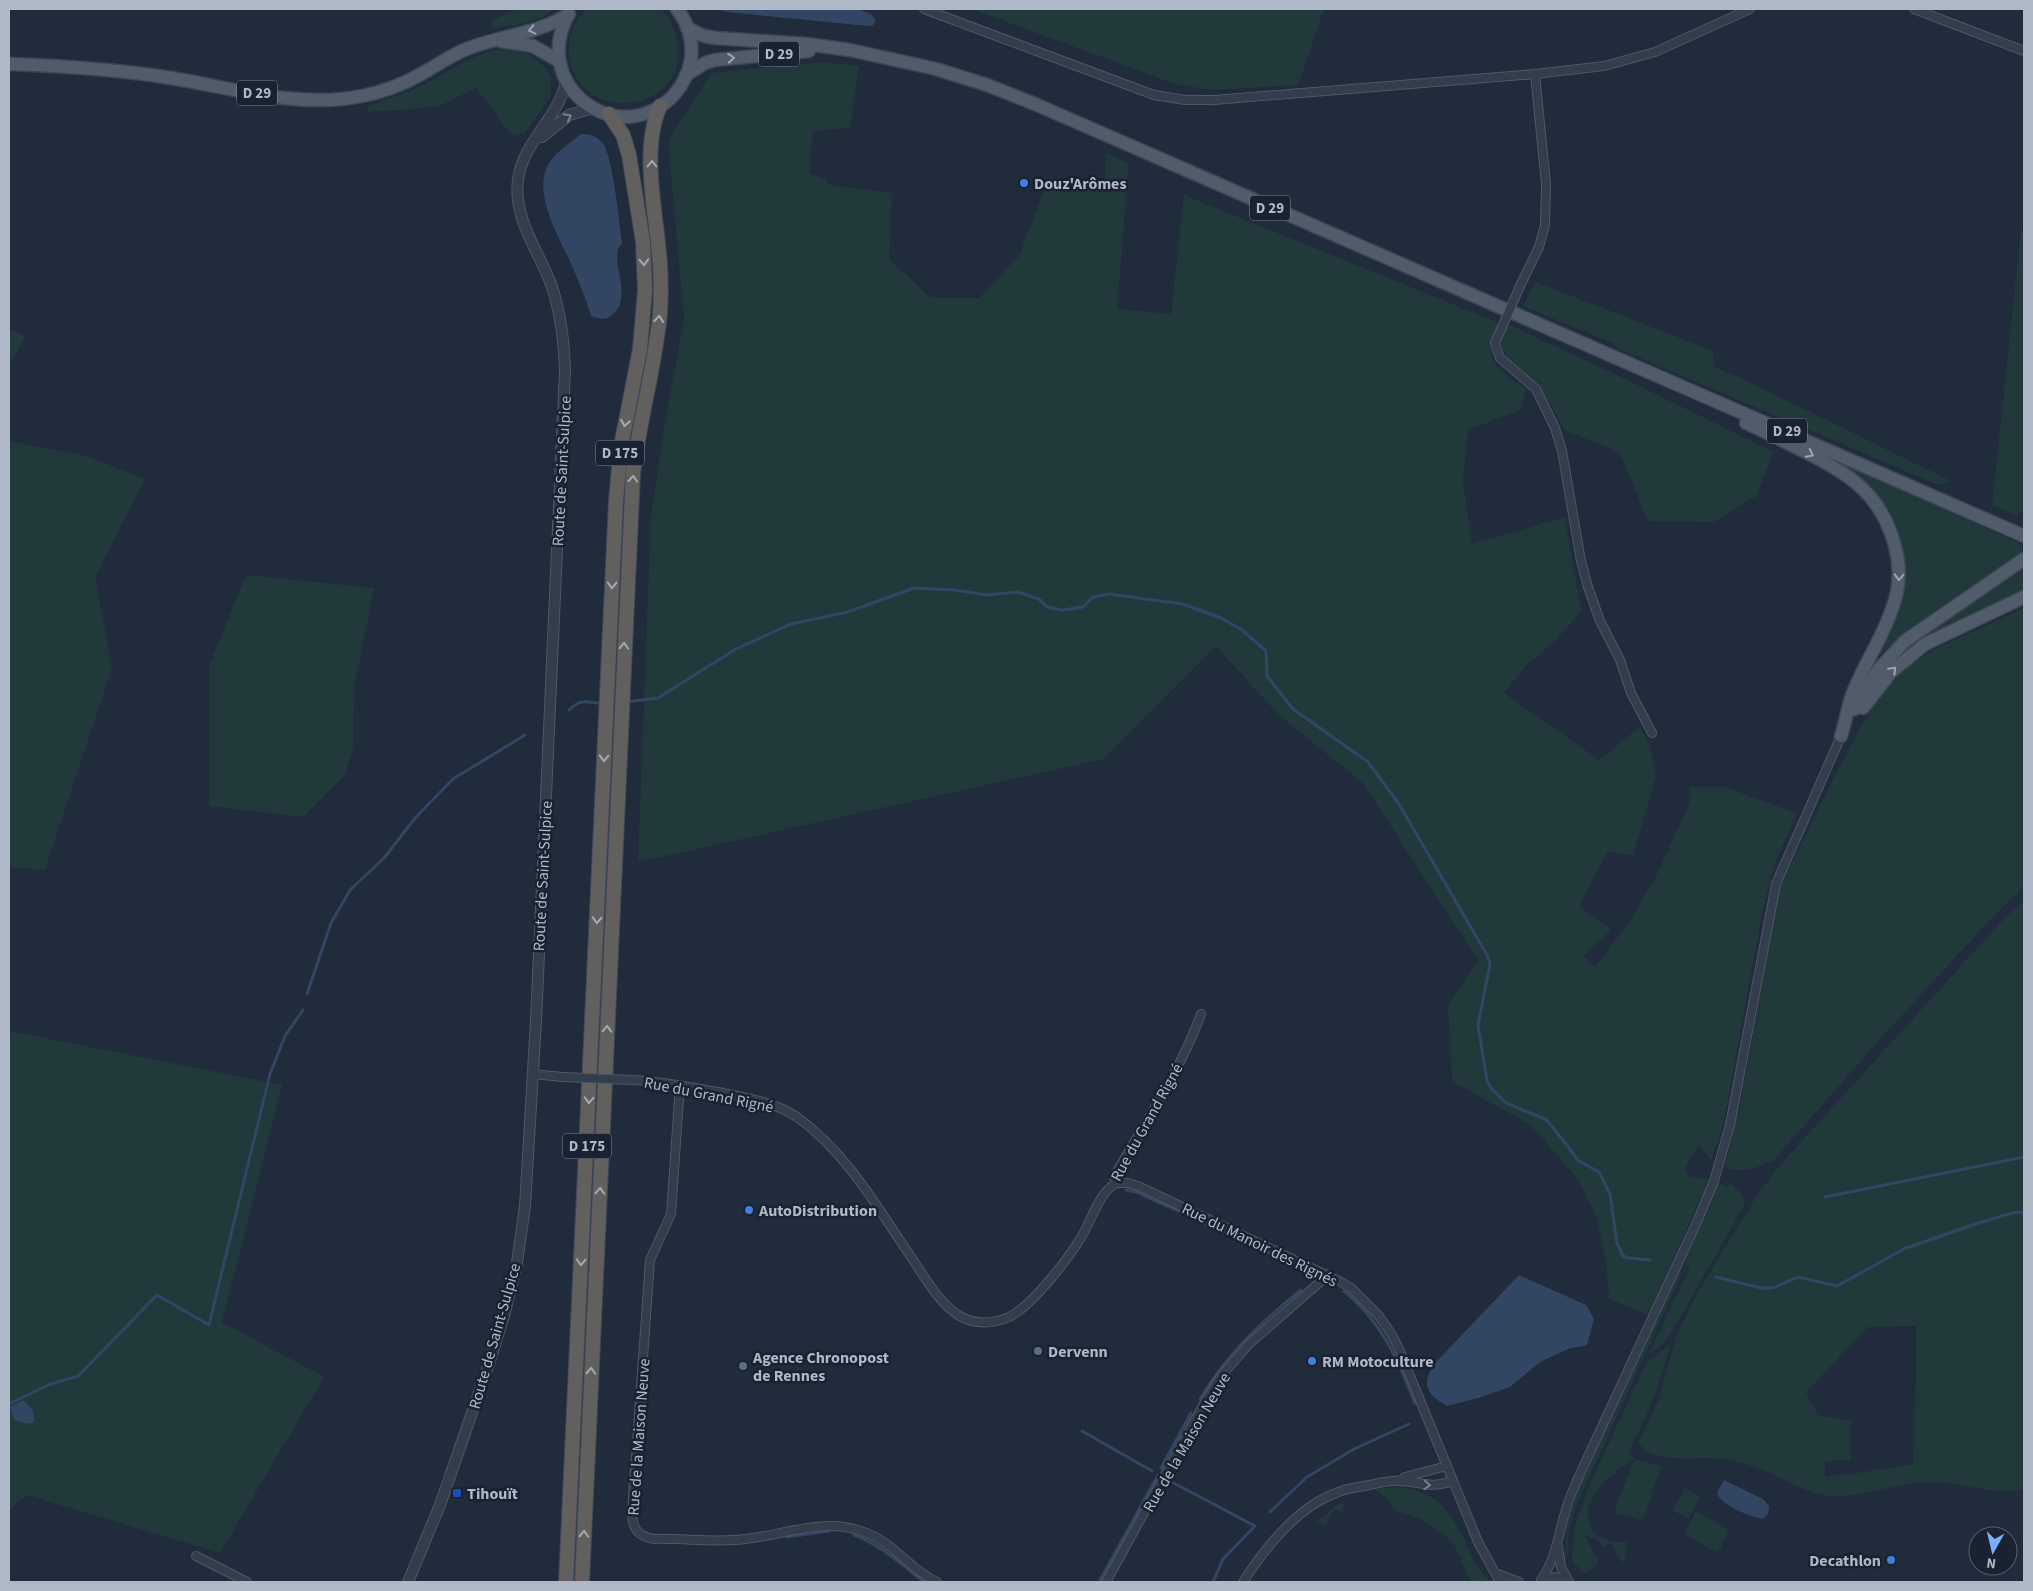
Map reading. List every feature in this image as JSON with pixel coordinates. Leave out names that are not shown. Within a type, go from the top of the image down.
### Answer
[{"type":"highway","name":"D 175","points":[[582,1582],[633,474],[641,419],[655,352],[660,313],[660,265],[654,212],[652,155],[654,124],[660,106]]},
{"type":"highway","name":"D 175","points":[[566,1582],[618,473],[626,416],[640,349],[645,290],[643,242],[629,155],[620,128],[609,114]]},
{"type":"main road","points":[[571,11],[559,37],[559,61],[566,81],[577,97],[593,108],[609,114],[635,115],[660,106],[676,92],[686,75],[691,51],[688,28],[678,10]]},
{"type":"main road","name":"D 29","points":[[9,64],[121,71],[216,85],[286,98],[330,100],[362,96],[393,87],[422,74],[462,51],[546,27],[571,11]]},
{"type":"main road","name":"D 29","points":[[688,28],[704,36],[716,38],[830,46],[936,69],[986,85],[1035,104],[2023,535]]},
{"type":"main road","name":"D 29","points":[[494,41],[515,42],[533,46],[559,61]]},
{"type":"main road","name":"D 29","points":[[686,75],[705,63],[725,58],[806,51],[875,56]]},
{"type":"main road","points":[[1690,391],[1711,407],[1760,429],[1849,476],[1874,499],[1888,523],[1899,563],[1896,598],[1887,624],[1852,695],[1841,736]]},
{"type":"main road","points":[[1841,736],[1867,686],[1894,651],[1919,630],[2024,558]]},
{"type":"main road","points":[[1841,736],[1882,681],[1911,654],[1940,635],[2024,597]]},
{"type":"street","points":[[924,9],[1154,94],[1170,99],[1214,100],[1535,74],[1604,66],[1632,60],[1664,48],[1750,9]]},
{"type":"street","points":[[1914,9],[2024,51]]},
{"type":"street","points":[[1535,74],[1546,184],[1545,225],[1539,247],[1495,343],[1500,358],[1536,389],[1555,428],[1562,451],[1581,561],[1588,587],[1600,620],[1620,660],[1631,694],[1652,733]]},
{"type":"street","name":"Route de Saint-Sulpice","points":[[408,1582],[440,1505],[487,1370],[513,1281],[525,1206],[565,370],[564,336],[559,312],[550,282],[526,231],[518,201],[518,179],[524,159],[533,140],[559,103],[566,81]]},
{"type":"street","name":"Route de Saint-Sulpice","points":[[524,159],[537,141],[556,124],[570,115],[593,108]]},
{"type":"street","points":[[1539,1581],[1548,1570],[1558,1547],[1565,1512],[1579,1476],[1698,1222],[1714,1181],[1730,1125],[1776,884],[1841,736]]},
{"type":"street","name":"Rue du Grand Rigné","points":[[532,1074],[680,1085],[774,1105],[790,1113],[815,1131],[843,1159],[923,1275],[944,1302],[958,1315],[972,1322],[990,1322],[1001,1320],[1022,1310],[1081,1237],[1104,1195],[1116,1183],[1114,1177],[1165,1089],[1193,1036],[1201,1014]]},
{"type":"street","name":"Rue de la Maison Neuve","points":[[680,1085],[672,1214],[650,1260],[632,1512],[633,1525],[636,1532],[654,1540],[719,1541],[752,1539],[821,1525],[847,1527],[871,1534],[881,1540],[923,1574],[937,1582]]},
{"type":"street","name":"Rue du Manoir des Rignés","points":[[1116,1183],[1128,1183],[1138,1186],[1326,1274],[1351,1288],[1379,1316],[1392,1335],[1470,1524],[1482,1551],[1500,1582]]},
{"type":"street","name":"Rue de la Maison Neuve","points":[[1106,1582],[1221,1376],[1250,1342],[1320,1282],[1326,1274]]},
{"type":"street","points":[[1401,1480],[1405,1477],[1447,1466]]},
{"type":"street","points":[[1243,1582],[1271,1545],[1289,1526],[1316,1503],[1348,1489],[1401,1480],[1427,1486],[1453,1480]]},
{"type":"street","points":[[1558,1547],[1561,1566],[1568,1582]]},
{"type":"street","points":[[196,1556],[247,1582]]},
{"type":"street","points":[[1496,1573],[1519,1582]]},
{"type":"street","points":[[1539,1581],[1556,1577],[1568,1582]]},
{"type":"green space","points":[[518,9],[554,9],[533,21],[491,29],[492,20]]},
{"type":"green space","points":[[587,9],[660,9],[672,25],[678,46],[676,69],[666,86],[650,97],[631,103],[610,102],[592,94],[577,79],[569,57],[569,43],[572,30],[582,13]]},
{"type":"green space","points":[[972,9],[1324,9],[1298,85],[1211,90],[1175,84]]},
{"type":"green space","points":[[505,49],[529,54],[546,68],[551,79],[551,96],[524,134],[512,136],[476,88],[439,106],[367,112],[368,106],[423,85],[472,58]]},
{"type":"green space","points":[[824,62],[859,66],[850,128],[812,131],[810,174],[826,179],[829,185],[892,193],[889,259],[931,298],[979,298],[1019,256],[1049,178],[1104,189],[1106,153],[1129,163],[1117,309],[1171,314],[1184,195],[1499,323],[1492,347],[1495,363],[1526,389],[1521,410],[1468,430],[1463,481],[1472,544],[1565,517],[1581,611],[1556,640],[1524,668],[1504,693],[1599,760],[1640,727],[1649,743],[1656,777],[1633,856],[1608,851],[1579,906],[1611,930],[1583,956],[1595,967],[1630,921],[1655,878],[1687,810],[1690,800],[1689,787],[1726,787],[1797,814],[1775,863],[1763,909],[1723,1126],[1711,1161],[1699,1146],[1685,1168],[1690,1177],[1709,1179],[1649,1315],[1609,1299],[1606,1262],[1596,1215],[1580,1182],[1540,1135],[1527,1123],[1452,1081],[1448,1005],[1479,961],[1362,782],[1280,716],[1216,646],[1104,759],[638,862],[651,515],[684,319],[668,141],[711,73]]},
{"type":"green space","points":[[2021,231],[2024,233],[2024,510],[2016,515],[1992,505]]},
{"type":"green space","points":[[1536,282],[1713,351],[1715,367],[1951,481],[1938,485],[1523,306]]},
{"type":"green space","points":[[1508,324],[1774,452],[1756,496],[1714,522],[1648,521],[1622,457],[1611,448],[1565,431],[1538,383],[1512,365],[1506,357],[1501,342]]},
{"type":"green space","points":[[9,329],[26,336],[9,366]]},
{"type":"green space","points":[[9,441],[86,456],[145,479],[95,576],[112,668],[45,870],[9,867]]},
{"type":"green space","points":[[1844,464],[2018,543],[2023,548],[2021,554],[1948,602],[1879,655],[1895,622],[1902,601],[1905,566],[1902,541],[1888,508],[1873,490]]},
{"type":"green space","points":[[2024,568],[2024,592],[1943,629],[1898,658],[1910,644]]},
{"type":"green space","points":[[246,575],[374,588],[354,689],[353,749],[345,775],[304,817],[209,806],[209,666]]},
{"type":"green space","points":[[2024,608],[2024,886],[1881,1038],[1772,1162],[1743,1170],[1725,1167],[1739,1110],[1780,887],[1837,771],[1866,718],[1887,686],[1905,669],[1933,650]]},
{"type":"green space","points":[[2024,900],[2024,1489],[1999,1491],[1930,1482],[1905,1484],[1857,1495],[1822,1495],[1803,1489],[1758,1468],[1737,1462],[1715,1458],[1664,1457],[1644,1449],[1639,1442],[1658,1401],[1677,1334],[1699,1290],[1758,1194],[1781,1164],[2000,923]],"holes":[[[1916,1326],[1913,1464],[1851,1474],[1825,1476],[1825,1461],[1851,1460],[1851,1421],[1818,1415],[1806,1392],[1868,1327]]]},
{"type":"green space","points":[[9,1031],[282,1085],[222,1322],[324,1377],[220,1553],[27,1495],[9,1511]]},
{"type":"green space","points":[[1718,1183],[1728,1187],[1730,1183],[1736,1188],[1742,1195],[1744,1206],[1671,1333],[1663,1344],[1648,1355],[1690,1268],[1684,1261],[1707,1213]]},
{"type":"green space","points":[[1681,1269],[1681,1275],[1576,1506],[1569,1530],[1567,1558],[1564,1558],[1567,1525],[1579,1487]]},
{"type":"green space","points":[[1670,1344],[1653,1400],[1628,1452],[1635,1459],[1661,1466],[1643,1521],[1614,1513],[1634,1459],[1624,1465],[1599,1488],[1590,1503],[1588,1513],[1588,1522],[1598,1535],[1607,1540],[1628,1542],[1624,1564],[1610,1543],[1603,1547],[1596,1538],[1585,1536],[1599,1561],[1596,1566],[1585,1573],[1572,1559],[1574,1530],[1589,1486],[1646,1363]]},
{"type":"green space","points":[[1394,1487],[1416,1490],[1434,1499],[1441,1505],[1461,1532],[1475,1563],[1491,1582],[1471,1582],[1454,1544],[1419,1518],[1396,1511],[1384,1496],[1375,1489]]},
{"type":"green space","points":[[1685,1488],[1700,1496],[1689,1518],[1673,1511]]},
{"type":"green space","points":[[1338,1505],[1345,1505],[1342,1512],[1335,1509],[1325,1525],[1316,1521]]},
{"type":"green space","points":[[1696,1511],[1729,1530],[1719,1551],[1716,1552],[1684,1534]]},
{"type":"water","points":[[716,9],[858,9],[871,14],[876,21],[872,26],[868,26],[727,12]]},
{"type":"water","points":[[581,134],[597,138],[606,149],[612,174],[622,243],[618,249],[617,257],[622,291],[621,299],[611,316],[600,319],[591,316],[585,297],[549,215],[543,188],[544,175],[549,163],[559,151]]},
{"type":"water","points":[[1519,1275],[1586,1305],[1594,1319],[1587,1345],[1568,1349],[1540,1362],[1510,1387],[1447,1406],[1433,1396],[1427,1386],[1432,1368]]},
{"type":"water","points":[[23,1400],[32,1409],[34,1414],[34,1421],[30,1424],[14,1420],[10,1407]]},
{"type":"water","points":[[1724,1480],[1763,1499],[1769,1506],[1768,1514],[1763,1519],[1758,1518],[1745,1514],[1725,1503],[1718,1495]]},
{"type":"waterway","points":[[626,702],[658,698],[736,649],[791,624],[848,612],[914,588],[955,590],[987,595],[1018,592],[1039,599],[1047,607],[1063,610],[1083,607],[1093,597],[1109,594],[1183,604],[1221,618],[1242,630],[1266,651],[1267,676],[1293,709],[1368,762],[1399,804],[1487,955],[1490,964],[1478,1025],[1487,1081],[1491,1088],[1506,1103],[1547,1120],[1579,1161],[1599,1172],[1610,1194],[1617,1243],[1623,1256],[1650,1260]]},
{"type":"waterway","points":[[569,710],[581,702],[602,703]]},
{"type":"waterway","points":[[307,994],[331,923],[350,890],[384,858],[416,817],[453,779],[525,735]]},
{"type":"waterway","points":[[9,1404],[48,1385],[78,1376],[157,1295],[209,1325],[270,1074],[285,1036],[303,1010]]},
{"type":"waterway","points":[[1825,1197],[2024,1157]]},
{"type":"waterway","points":[[1126,1190],[1136,1192],[1274,1255]]},
{"type":"waterway","points":[[1716,1277],[1761,1288],[1773,1288],[1798,1277],[1837,1286],[1904,1249],[1972,1225],[2016,1212],[2024,1213]]},
{"type":"waterway","points":[[1200,1399],[1233,1353],[1272,1314],[1301,1290]]},
{"type":"waterway","points":[[1344,1291],[1369,1315],[1387,1342],[1402,1371],[1415,1403]]},
{"type":"waterway","points":[[1161,1468],[1191,1413]]},
{"type":"waterway","points":[[1270,1512],[1307,1477],[1354,1449],[1409,1424]]},
{"type":"waterway","points":[[1082,1431],[1152,1471]]},
{"type":"waterway","points":[[1099,1582],[1158,1475]]},
{"type":"waterway","points":[[1170,1481],[1255,1526],[1223,1559],[1213,1582]]},
{"type":"waterway","points":[[787,1537],[829,1531]]},
{"type":"waterway","points":[[854,1535],[882,1550],[924,1582]]},
{"type":"place","name":"Douz'Arômes","points":[[1024,183]]},
{"type":"place","name":"AutoDistribution","points":[[749,1210]]},
{"type":"place","name":"Dervenn","points":[[1038,1351]]},
{"type":"place","name":"RM Motoculture","points":[[1312,1361]]},
{"type":"place","name":"Agence Chronopost de Rennes","points":[[743,1366]]},
{"type":"place","name":"Tihouït","points":[[457,1493]]},
{"type":"place","name":"Decathlon","points":[[1891,1560]]}]
